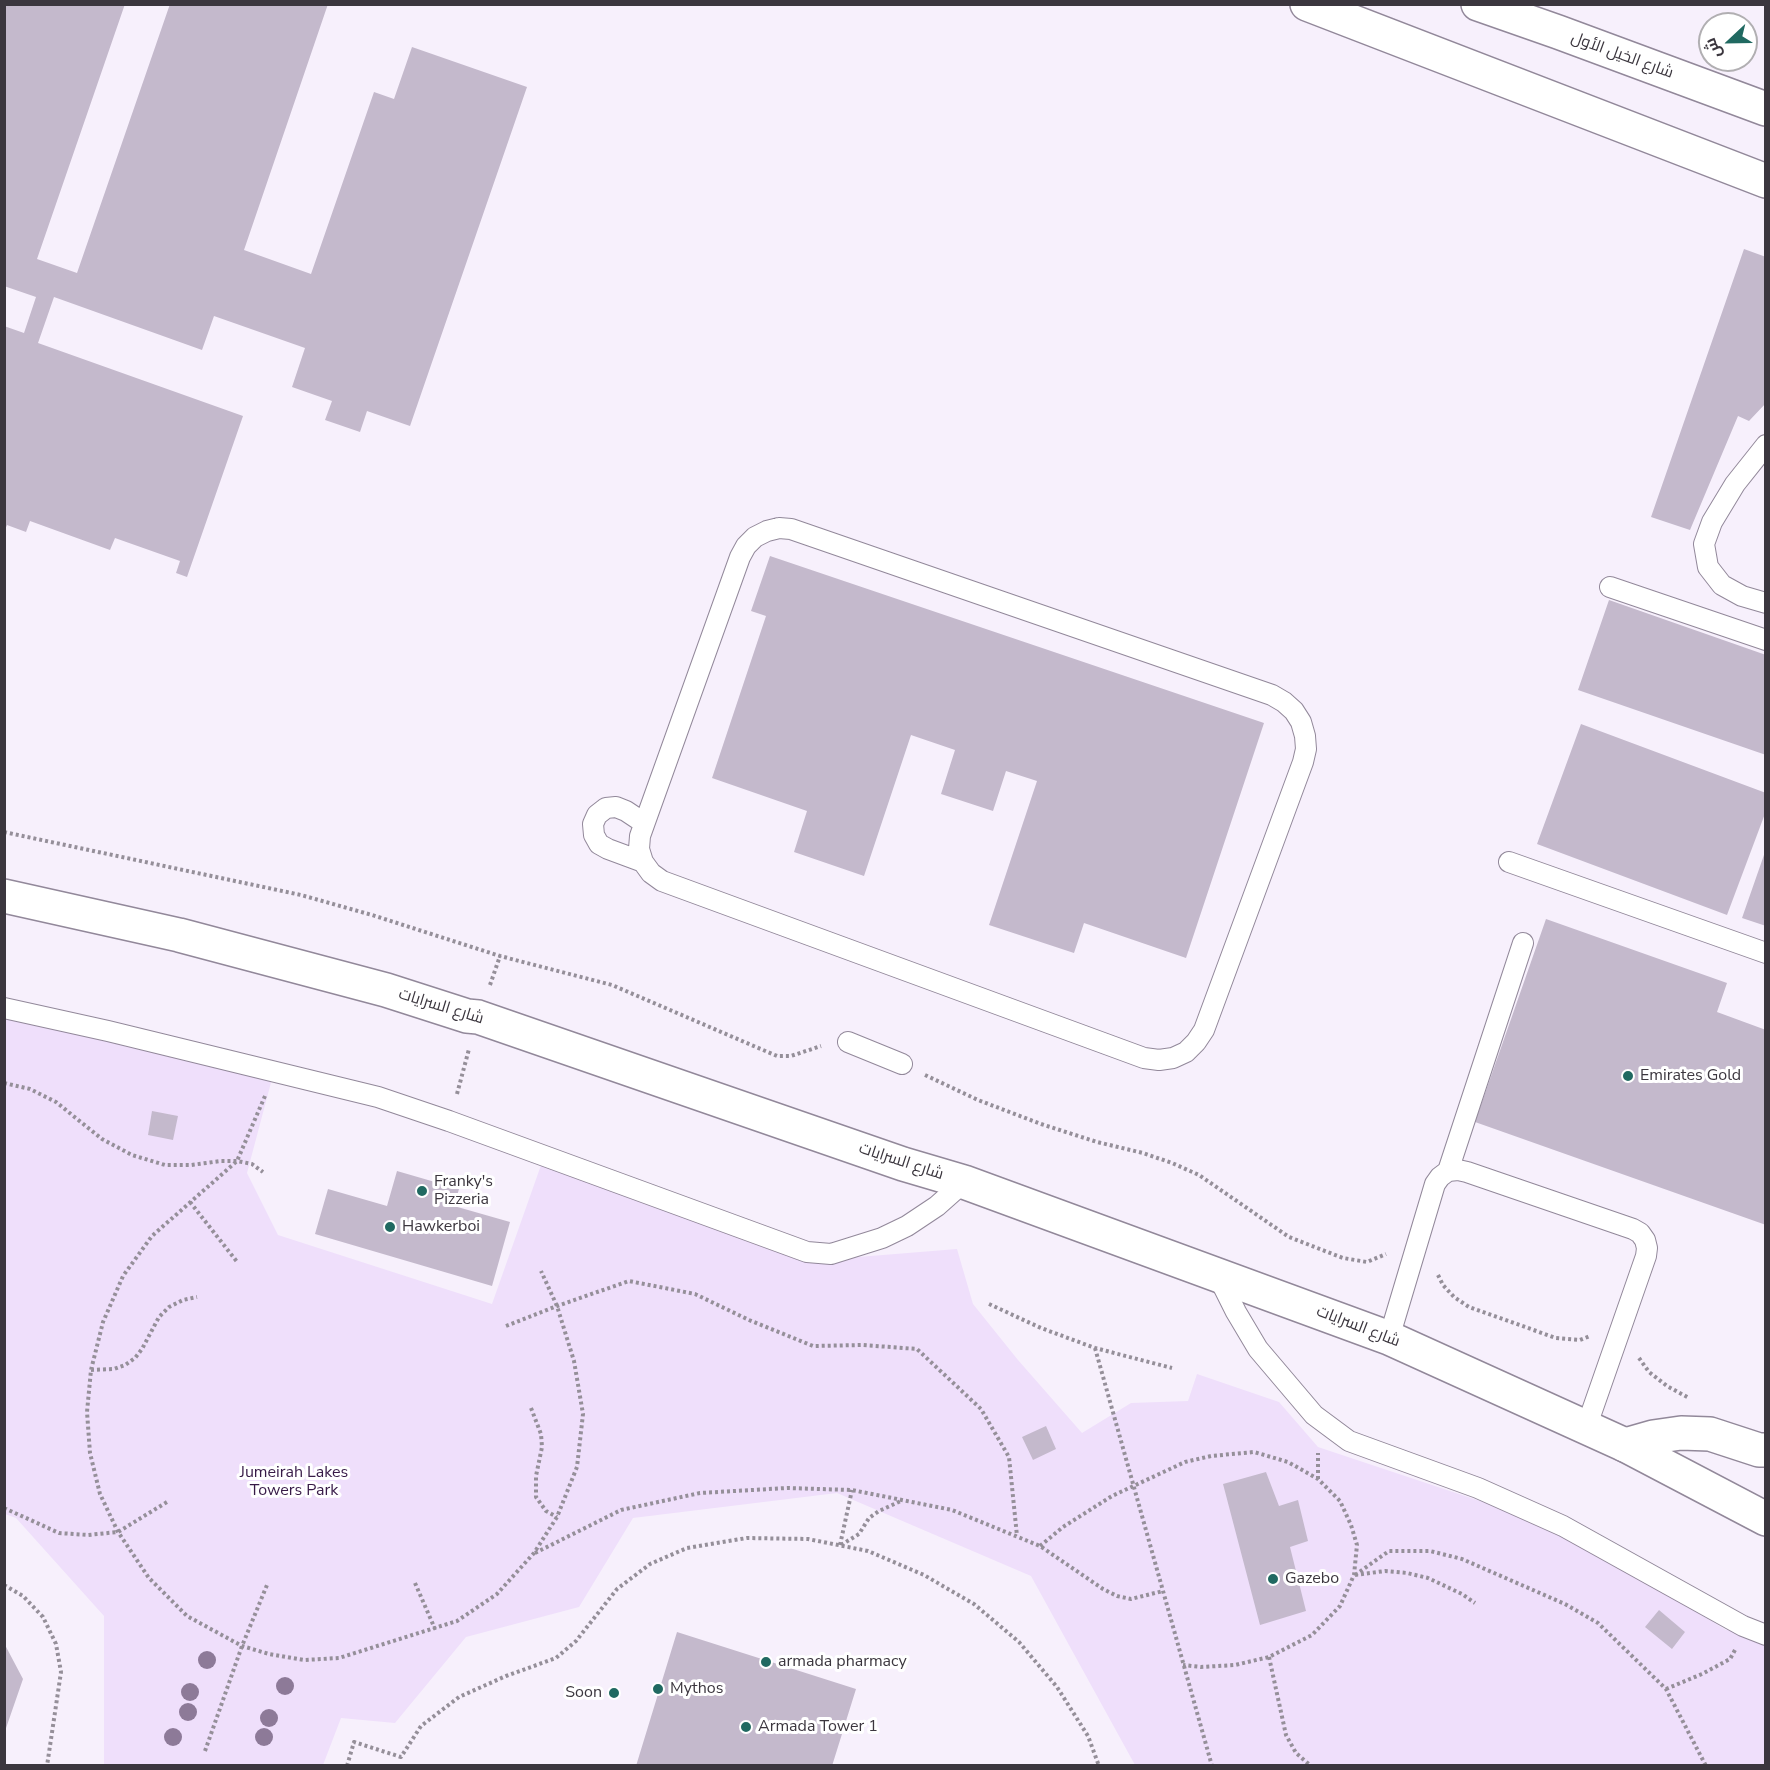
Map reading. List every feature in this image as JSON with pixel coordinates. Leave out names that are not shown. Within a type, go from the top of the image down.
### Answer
[{"type":"main road","points":[[1307,4],[1766,181]]},
{"type":"main road","name":"شارع الخيل الأول","points":[[1478,4],[1766,109]]},
{"type":"main road","name":"شارع السرايات","points":[[4,896],[179,934],[478,1017],[892,1160],[964,1182],[1389,1338],[1625,1445],[1766,1519]]},
{"type":"main road","points":[[1625,1445],[1653,1437],[1681,1433],[1710,1434],[1759,1450],[1766,1450]]},
{"type":"lane","points":[[1766,445],[1735,484],[1712,522],[1704,544],[1708,567],[1722,585],[1742,596],[1766,603]]},
{"type":"lane","points":[[779,528],[791,530],[1272,695],[1294,711],[1305,735],[1306,749],[1303,762],[1204,1030],[1186,1052],[1173,1058],[1159,1060],[1144,1058],[662,881],[651,873],[643,862],[639,849],[644,823],[740,557],[755,537],[779,528]]},
{"type":"lane","points":[[1610,587],[1766,640]]},
{"type":"lane","points":[[643,862],[599,844],[594,835],[593,824],[597,815],[606,808],[616,807],[644,823]]},
{"type":"lane","points":[[1509,862],[1766,953]]},
{"type":"lane","points":[[1448,1171],[1523,943]]},
{"type":"lane","points":[[4,1008],[108,1031],[378,1098],[449,1121],[807,1252],[831,1254],[882,1239],[937,1206],[964,1182]]},
{"type":"lane","points":[[848,1042],[902,1064]]},
{"type":"lane","points":[[1389,1338],[1435,1184],[1448,1171],[1467,1172],[1640,1233],[1647,1248],[1586,1428]]},
{"type":"lane","points":[[1217,1274],[1258,1349],[1314,1415],[1349,1441],[1478,1488],[1563,1526],[1743,1626],[1766,1635]]},
{"type":"path","points":[[4,832],[301,895],[372,915],[500,956],[612,985],[777,1056],[791,1056],[833,1042],[848,1042]]},
{"type":"path","points":[[902,1064],[978,1100],[1041,1124],[1172,1163],[1199,1175],[1289,1237],[1332,1254],[1367,1262],[1390,1252],[1436,1270],[1443,1285],[1454,1297],[1469,1306],[1556,1338],[1580,1340],[1601,1330],[1632,1347],[1649,1372],[1667,1386],[1696,1402]]},
{"type":"path","points":[[4,1083],[30,1089],[56,1102],[102,1139],[132,1155],[165,1165],[237,1161],[252,1164],[263,1172]]},
{"type":"path","points":[[268,1086],[237,1161],[152,1236],[123,1276],[103,1322],[91,1370],[87,1412],[90,1454],[100,1494],[118,1532],[149,1578],[187,1616],[242,1646],[268,1654],[304,1660],[339,1658],[458,1621],[497,1594],[534,1553],[557,1516],[577,1467],[583,1414],[574,1361],[557,1306],[541,1271]]},
{"type":"path","points":[[190,1203],[238,1263]]},
{"type":"path","points":[[506,1326],[629,1281],[695,1294],[749,1320],[813,1346],[863,1345],[917,1349],[981,1409],[1009,1457],[1017,1536]]},
{"type":"path","points":[[91,1370],[114,1369],[125,1365],[142,1349],[159,1317],[170,1307],[183,1300],[197,1297]]},
{"type":"path","points":[[989,1304],[1041,1328],[1095,1348],[1172,1368]]},
{"type":"path","points":[[1095,1348],[1212,1766]]},
{"type":"path","points":[[531,1408],[541,1434],[542,1447],[536,1476],[536,1497],[546,1511],[557,1516]]},
{"type":"path","points":[[1318,1447],[1318,1479]]},
{"type":"path","points":[[1040,1546],[1087,1510],[1133,1485],[1185,1462],[1211,1456],[1254,1452],[1288,1462],[1318,1479],[1340,1502],[1357,1545],[1354,1575],[1340,1606],[1312,1635],[1269,1656],[1235,1665],[1202,1667],[1183,1665]]},
{"type":"path","points":[[534,1553],[621,1510],[700,1493],[787,1488],[852,1490],[952,1510],[1040,1546],[1117,1596],[1131,1599],[1163,1591]]},
{"type":"path","points":[[840,1546],[852,1490]]},
{"type":"path","points":[[840,1546],[859,1534],[869,1518],[902,1500]]},
{"type":"path","points":[[4,1508],[59,1533],[88,1535],[118,1532],[167,1502]]},
{"type":"path","points":[[347,1766],[354,1742],[401,1757],[421,1726],[459,1697],[506,1676],[556,1658],[576,1641],[617,1588],[650,1564],[687,1548],[747,1538],[808,1539],[868,1551],[924,1575],[974,1605],[1019,1642],[1057,1687],[1088,1736],[1099,1766]]},
{"type":"path","points":[[1354,1575],[1389,1551],[1430,1551],[1462,1559],[1565,1604],[1598,1623],[1666,1689],[1706,1766]]},
{"type":"path","points":[[1354,1575],[1385,1571],[1417,1575],[1445,1585],[1475,1603]]},
{"type":"path","points":[[415,1583],[435,1629]]},
{"type":"path","points":[[4,1585],[23,1596],[43,1617],[56,1644],[61,1672],[47,1766]]},
{"type":"path","points":[[205,1751],[242,1646],[267,1585]]},
{"type":"path","points":[[1666,1689],[1730,1659],[1740,1640]]},
{"type":"path","points":[[1269,1656],[1286,1736],[1296,1753],[1311,1766]]},
{"type":"green space","name":"Jumeirah Lakes Towers Park","points":[[5,1005],[273,1075],[247,1173],[278,1235],[492,1304],[546,1151],[846,1258],[957,1249],[973,1304],[1082,1433],[1131,1403],[1188,1401],[1197,1374],[1279,1402],[1318,1447],[1492,1505],[1577,1538],[1726,1630],[1765,1631],[1765,1765],[1135,1765],[1031,1576],[837,1493],[633,1518],[579,1607],[466,1637],[395,1723],[341,1718],[323,1765],[104,1765],[104,1616],[16,1518],[5,1514]]},
{"type":"building","points":[[4,4],[125,4],[37,259],[77,273],[170,4],[328,4],[244,250],[311,274],[374,92],[394,99],[412,47],[527,87],[410,426],[367,411],[360,432],[325,420],[332,401],[292,387],[305,348],[214,316],[202,350],[54,297],[38,343],[243,416],[187,577],[176,573],[180,561],[115,538],[110,550],[30,521],[26,532],[7,525],[4,532],[4,326],[24,333],[36,297],[4,286]]},
{"type":"building","points":[[1744,249],[1766,257],[1766,403],[1749,421],[1738,416],[1690,530],[1651,517]]},
{"type":"building","points":[[770,556],[1264,723],[1186,958],[1084,923],[1074,953],[989,925],[1037,781],[1006,771],[993,811],[941,794],[955,750],[911,735],[864,876],[794,852],[807,811],[712,778],[766,616],[751,611]]},
{"type":"building","points":[[1609,600],[1766,655],[1766,755],[1578,690]]},
{"type":"building","points":[[1581,724],[1766,793],[1766,811],[1727,915],[1537,844]]},
{"type":"building","points":[[1766,852],[1766,926],[1742,918]]},
{"type":"building","name":"Emirates Gold","points":[[1546,919],[1727,983],[1717,1012],[1766,1030],[1766,1225],[1475,1122]]},
{"type":"building","points":[[152,1111],[178,1116],[173,1140],[148,1135]]},
{"type":"building","points":[[397,1171],[459,1189],[454,1206],[510,1222],[492,1286],[315,1234],[328,1189],[387,1206]]},
{"type":"building","points":[[1046,1426],[1056,1449],[1033,1460],[1022,1437]]},
{"type":"building","name":"Gazebo","points":[[1266,1472],[1279,1506],[1298,1500],[1308,1541],[1290,1547],[1306,1611],[1260,1625],[1223,1484]]},
{"type":"building","points":[[1659,1610],[1685,1632],[1672,1649],[1645,1627]]},
{"type":"building","name":"Armada Tower 1","points":[[677,1632],[856,1689],[832,1766],[636,1766]]},
{"type":"building","points":[[4,1643],[23,1679],[5,1731],[4,1731]]},
{"type":"place","name":"Emirates Gold","points":[[1628,1076]]},
{"type":"place","name":"Franky's Pizzeria","points":[[422,1191]]},
{"type":"place","name":"Hawkerboi","points":[[390,1227]]},
{"type":"place","name":"Gazebo","points":[[1273,1579]]},
{"type":"place","name":"armada pharmacy","points":[[766,1662]]},
{"type":"place","name":"Mythos","points":[[658,1689]]},
{"type":"place","name":"Soon","points":[[614,1693]]},
{"type":"place","name":"Armada Tower 1","points":[[746,1727]]}]
